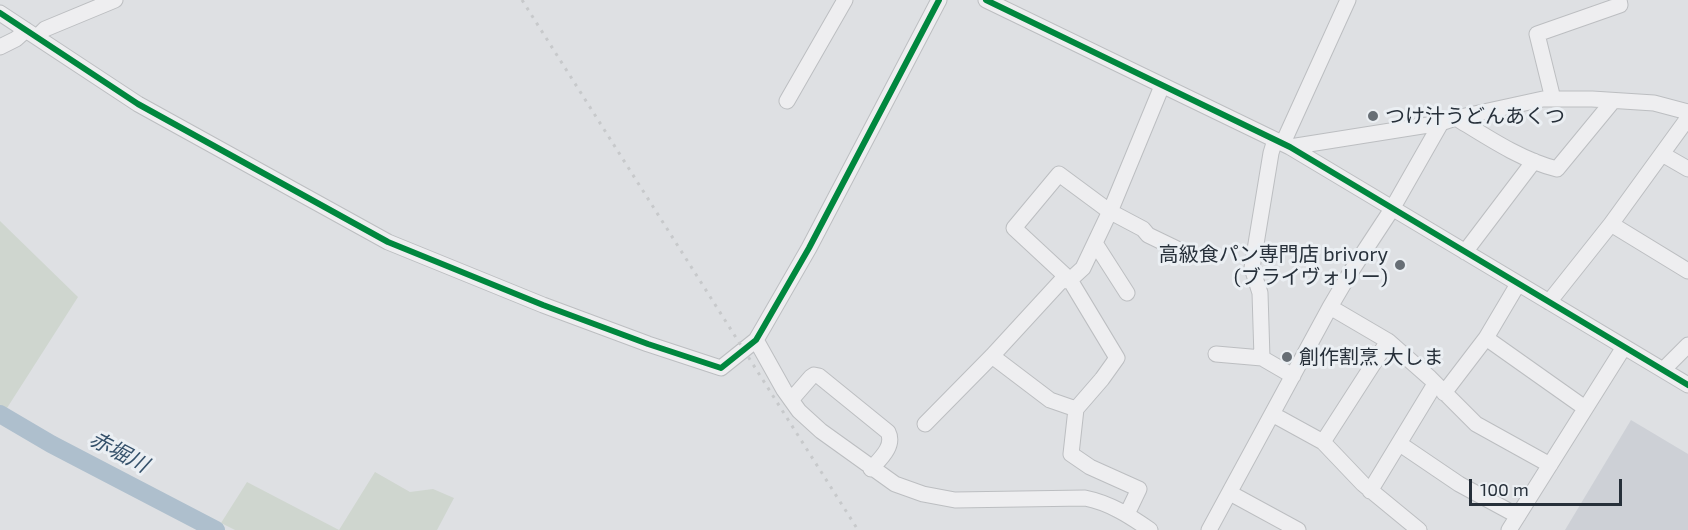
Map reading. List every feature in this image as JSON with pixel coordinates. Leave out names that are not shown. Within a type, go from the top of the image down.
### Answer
[{"type":"street","points":[[0,47],[116,0]]},
{"type":"street","points":[[787,101],[845,0]]},
{"type":"street","points":[[0,13],[138,104],[321,207],[414,254],[637,340],[721,368],[756,340],[815,238],[939,0]]},
{"type":"street","points":[[986,0],[1283,144],[1688,385]]},
{"type":"street","points":[[1283,144],[1348,0]]},
{"type":"street","points":[[1553,99],[1537,34],[1620,4],[1619,0]]},
{"type":"street","points":[[925,424],[1061,281],[1070,280],[1083,268],[1162,86]]},
{"type":"street","points":[[1262,358],[1260,293],[1252,268],[1271,153],[1283,144],[1449,120],[1543,99],[1654,103],[1688,112]]},
{"type":"street","points":[[1449,120],[1534,161],[1557,169],[1613,101]]},
{"type":"street","points":[[1549,302],[1611,224],[1688,118]]},
{"type":"street","points":[[1209,530],[1330,307],[1449,120]]},
{"type":"street","points":[[1662,154],[1688,169]]},
{"type":"street","points":[[1465,252],[1534,161]]},
{"type":"street","points":[[1127,514],[1139,489],[1090,467],[1071,454],[1076,409],[1117,358],[1070,280],[1014,228],[1059,174],[1109,211],[1143,229],[1148,235],[1177,249]]},
{"type":"street","points":[[1611,224],[1688,272]]},
{"type":"street","points":[[1095,243],[1127,293]]},
{"type":"street","points":[[1370,491],[1400,444],[1440,389],[1486,338],[1518,284]]},
{"type":"street","points":[[1330,307],[1388,341],[1476,424],[1550,465]]},
{"type":"street","points":[[1486,338],[1586,408]]},
{"type":"street","points":[[756,340],[791,400],[811,423],[871,469],[908,490],[940,498],[971,500],[1086,498],[1127,514],[1150,530]]},
{"type":"street","points":[[1323,442],[1388,341]]},
{"type":"street","points":[[1664,370],[1688,345]]},
{"type":"street","points":[[1509,530],[1624,347]]},
{"type":"street","points":[[1216,354],[1262,358],[1293,376]]},
{"type":"street","points":[[992,356],[1050,400],[1076,409]]},
{"type":"street","points":[[791,400],[811,377],[819,376],[888,432],[891,437],[890,445],[871,469]]},
{"type":"street","points":[[1272,414],[1323,442],[1370,491],[1419,530]]},
{"type":"street","points":[[1400,444],[1459,484],[1518,516]]},
{"type":"street","points":[[1230,493],[1298,530]]},
{"type":"shaded area","points":[[0,221],[78,297],[0,419]]},
{"type":"shaded area","points":[[1631,420],[1688,454],[1688,530],[1565,530]]},
{"type":"shaded area","points":[[375,472],[410,492],[433,489],[454,498],[437,530],[339,530]]},
{"type":"shaded area","points":[[247,482],[339,530],[235,530],[221,523]]},
{"type":"waterway","name":"赤堀川","points":[[0,414],[51,444],[216,530]]},
{"type":"railway","points":[[522,0],[858,530]]},
{"type":"cycle path","points":[[0,13],[138,104],[388,242],[543,305],[721,368],[756,340],[809,248],[939,0]]},
{"type":"cycle path","points":[[986,0],[1290,147],[1688,385]]},
{"type":"place","name":"つけ汁うどんあくつ","points":[[1373,116]]},
{"type":"place","name":"高級食パン専門店 brivory (ブライヴォリー)","points":[[1400,265]]},
{"type":"place","name":"創作割烹 大しま","points":[[1287,357]]}]
